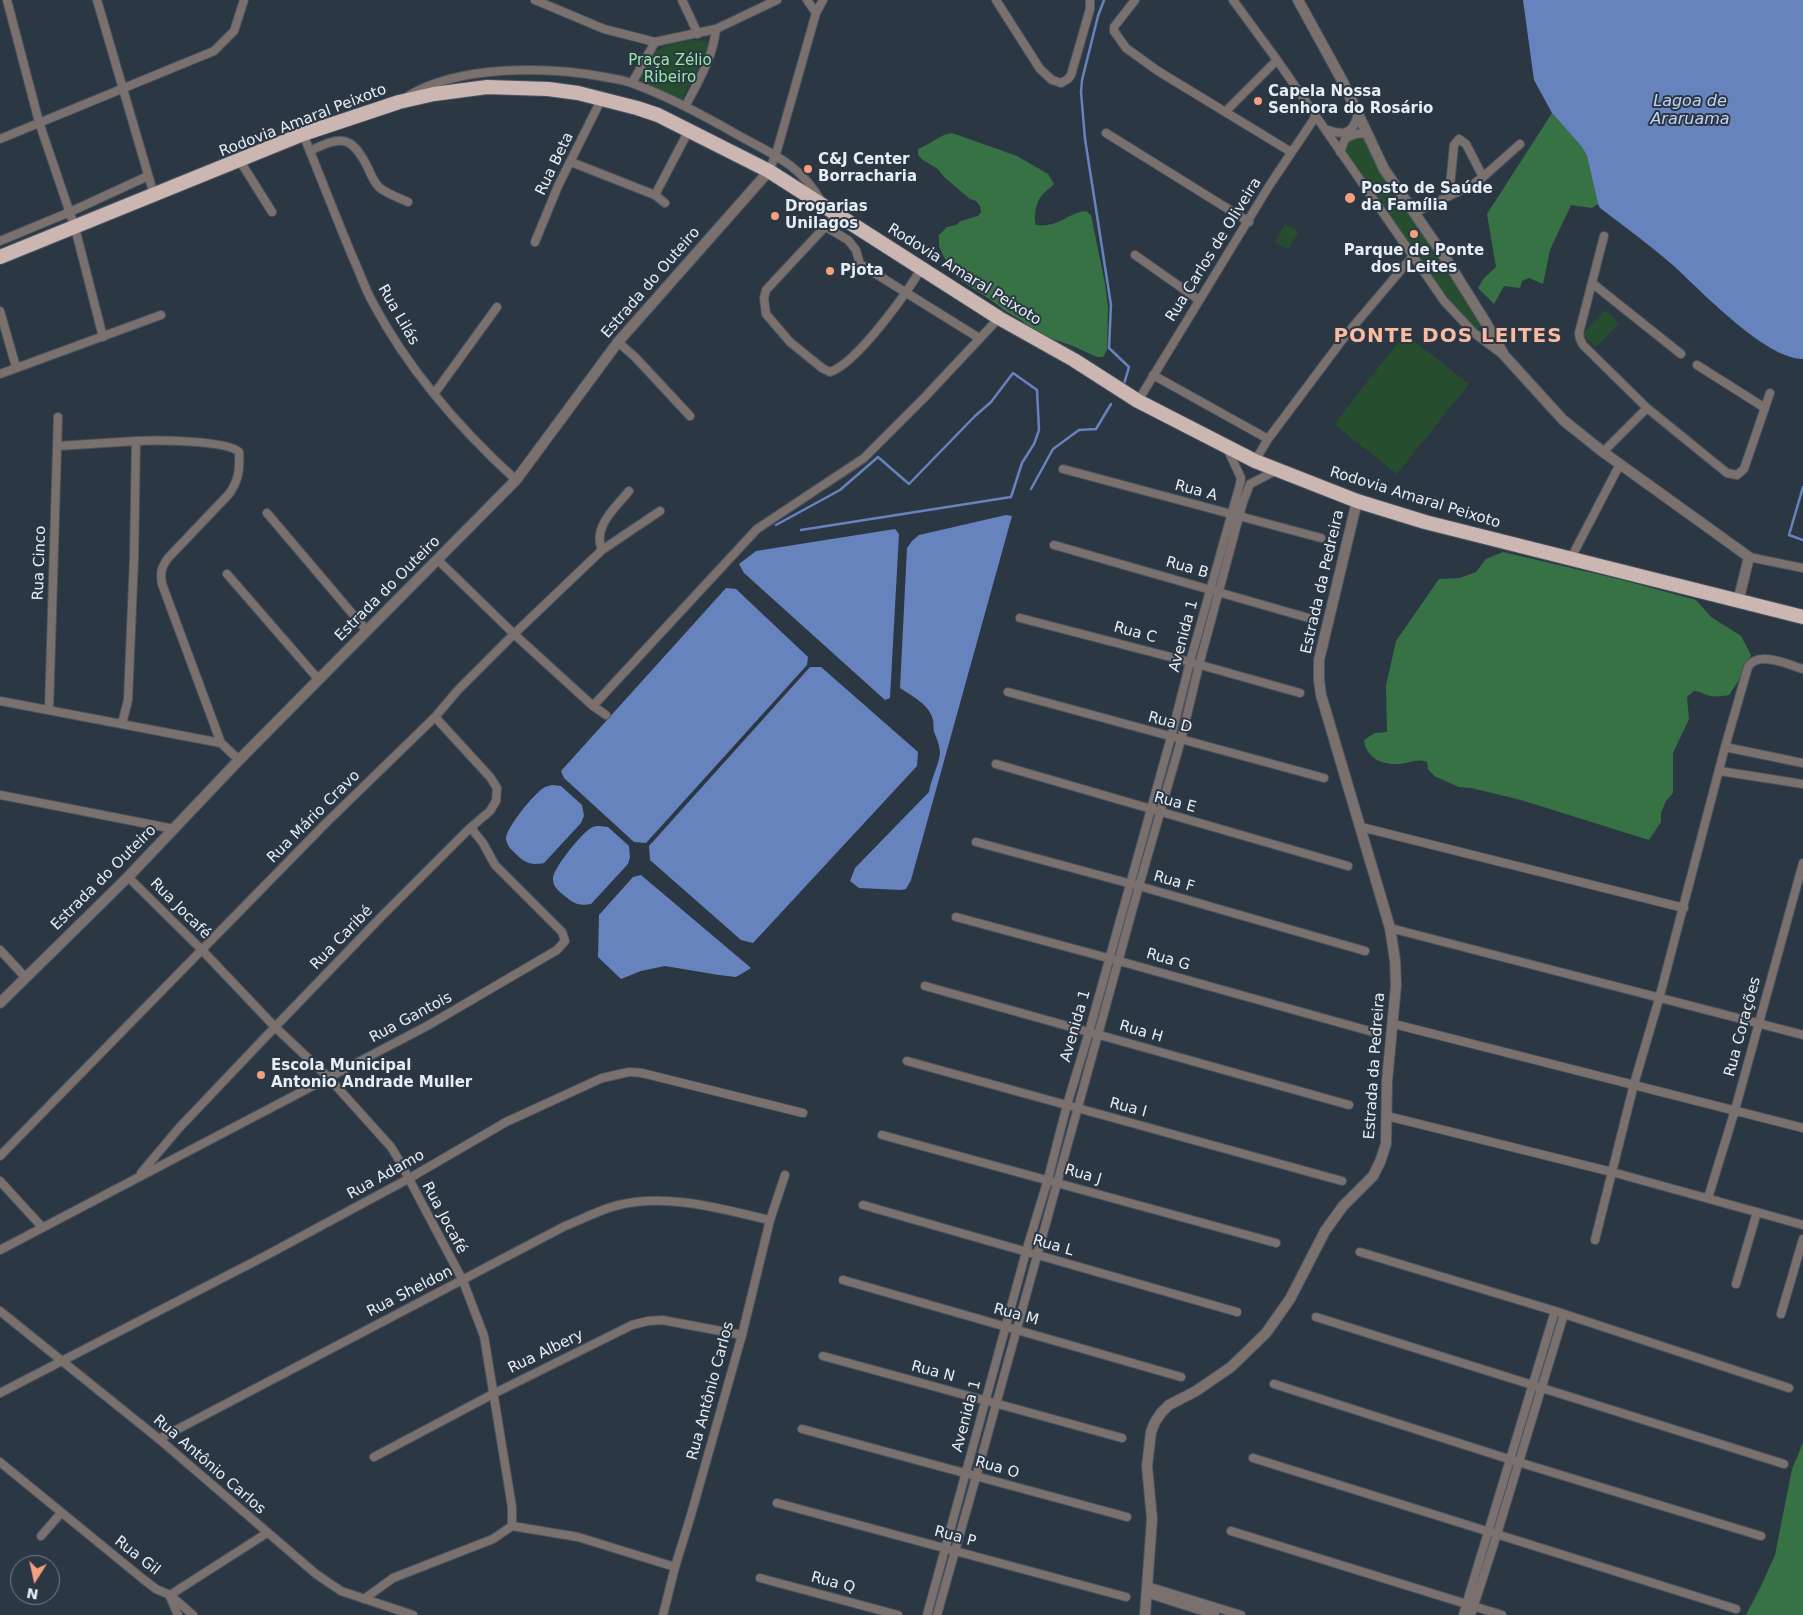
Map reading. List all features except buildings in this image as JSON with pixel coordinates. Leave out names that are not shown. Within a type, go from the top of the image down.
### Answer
[{"type":"highway","name":"Rodovia Amaral Peixoto","points":[[0,257],[303,134],[399,102],[434,94],[487,87],[548,89],[602,98],[658,115],[769,171],[999,318],[1074,360],[1132,397],[1226,447],[1277,470],[1358,501],[1425,522],[1803,617]]},
{"type":"street","points":[[7,0],[39,122],[75,228],[103,337]]},
{"type":"street","points":[[97,0],[154,195]]},
{"type":"street","points":[[0,139],[214,51],[234,31],[244,0]]},
{"type":"street","points":[[535,0],[604,29],[655,42],[716,29],[777,0]]},
{"type":"street","points":[[682,0],[698,34]]},
{"type":"street","points":[[807,0],[816,13]]},
{"type":"street","points":[[769,171],[776,154],[816,13],[823,0]]},
{"type":"street","points":[[996,0],[1040,69],[1052,80],[1062,83],[1071,75],[1090,9],[1090,0]]},
{"type":"street","points":[[1135,0],[1114,27],[1114,31],[1126,48],[1158,71],[1291,152]]},
{"type":"street","points":[[1233,0],[1277,60],[1412,257],[1444,301],[1474,333],[1504,355],[1563,420],[1620,464],[1749,556],[1803,568]]},
{"type":"street","points":[[1298,0],[1331,59],[1384,169],[1446,259],[1504,355]]},
{"type":"street","points":[[686,105],[710,57],[714,46],[716,29]]},
{"type":"street","points":[[632,83],[655,42]]},
{"type":"street","points":[[1226,111],[1277,60]]},
{"type":"street","points":[[399,102],[420,89],[444,81],[486,73],[532,69],[591,75],[632,83],[686,105],[776,154],[804,177],[823,205]]},
{"type":"street","name":"Rua Beta","points":[[535,242],[552,200],[602,98]]},
{"type":"street","points":[[1325,129],[1340,134],[1344,133],[1352,128],[1358,114]]},
{"type":"street","name":"Rua Carlos de Oliveira","points":[[1132,397],[1153,375],[1291,152],[1316,116]]},
{"type":"street","points":[[655,195],[689,130]]},
{"type":"street","points":[[1106,133],[1249,222]]},
{"type":"street","points":[[1340,152],[1345,139],[1350,135],[1357,133],[1368,135]]},
{"type":"street","name":"Rua Lilás","points":[[303,134],[373,303],[411,364],[434,394],[482,448],[516,480]]},
{"type":"street","points":[[310,151],[336,140],[342,139],[348,142],[357,152],[380,188],[408,202]]},
{"type":"street","points":[[1449,196],[1454,144],[1459,139],[1466,144],[1483,177]]},
{"type":"street","points":[[1414,213],[1483,177],[1520,144]]},
{"type":"street","points":[[240,160],[272,212]]},
{"type":"street","points":[[571,162],[655,195],[665,203]]},
{"type":"street","name":"Estrada do Outeiro","points":[[0,1003],[128,877],[239,760],[516,480],[618,342],[769,171]]},
{"type":"street","points":[[0,241],[70,212],[148,176]]},
{"type":"street","points":[[837,214],[766,290],[764,298],[766,314],[790,342],[822,368],[830,372],[839,369],[863,346],[906,294],[921,269]]},
{"type":"street","points":[[826,227],[848,240],[856,250],[860,264],[979,338]]},
{"type":"street","points":[[1604,236],[1579,333],[1580,339],[1583,345],[1647,408],[1727,473],[1732,475],[1742,473],[1744,469],[1770,393]]},
{"type":"street","points":[[1135,256],[1199,300]]},
{"type":"street","points":[[1255,460],[1268,439],[1346,335],[1412,257]]},
{"type":"street","points":[[1592,283],[1681,354]]},
{"type":"street","points":[[434,394],[497,307]]},
{"type":"street","points":[[0,311],[16,367]]},
{"type":"street","points":[[0,374],[161,315]]},
{"type":"street","points":[[593,706],[757,528],[864,458],[924,398],[999,318]]},
{"type":"street","points":[[1474,333],[1482,334],[1486,331],[1486,323]]},
{"type":"street","points":[[618,342],[635,357],[690,416]]},
{"type":"street","points":[[1696,365],[1766,408]]},
{"type":"street","points":[[1153,375],[1268,439]]},
{"type":"street","points":[[1604,452],[1647,408]]},
{"type":"street","name":"Rua Cinco","points":[[49,710],[58,417]]},
{"type":"street","points":[[122,724],[128,700],[134,559],[136,441]]},
{"type":"street","points":[[58,446],[136,441],[216,444],[230,447],[239,452],[239,475],[236,484],[229,494],[168,558],[162,566],[160,574],[162,584],[221,743],[239,760]]},
{"type":"street","name":"Avenida 1","points":[[936,1615],[956,1552],[1181,740],[1215,590],[1235,516],[1241,478],[1226,447]]},
{"type":"street","points":[[1571,558],[1620,464]]},
{"type":"street","name":"Rua A","points":[[1063,469],[1321,538]]},
{"type":"street","name":"Avenida 1","points":[[1235,516],[1250,484],[1277,470]]},
{"type":"street","points":[[602,550],[599,539],[603,525],[629,491]]},
{"type":"street","name":"Estrada da Pedreira","points":[[1145,1615],[1152,1519],[1147,1466],[1151,1432],[1155,1422],[1169,1405],[1196,1391],[1231,1367],[1266,1333],[1290,1299],[1325,1231],[1343,1206],[1373,1176],[1386,1144],[1387,1081],[1394,1024],[1396,968],[1390,928],[1321,696],[1319,680],[1319,660],[1358,501]]},
{"type":"street","name":"Rua Mário Cravo","points":[[0,1156],[326,823],[435,717],[458,690],[514,634],[602,550],[660,511]]},
{"type":"street","points":[[266,513],[367,631]]},
{"type":"street","name":"Rua B","points":[[1054,545],[1312,619]]},
{"type":"street","points":[[1738,602],[1749,556]]},
{"type":"street","points":[[438,560],[514,634],[593,706],[606,715]]},
{"type":"street","points":[[227,574],[319,680]]},
{"type":"street","name":"Avenida 1","points":[[927,1615],[1026,1252],[1171,738],[1190,662],[1215,590]]},
{"type":"street","name":"Rua C","points":[[1020,618],[1300,693]]},
{"type":"street","points":[[1595,1240],[1634,1084],[1684,908],[1725,746],[1748,667],[1754,661],[1764,659],[1803,669]]},
{"type":"street","name":"Rua D","points":[[1008,692],[1171,738],[1324,778]]},
{"type":"street","points":[[0,701],[221,743]]},
{"type":"street","name":"Rua Caribé","points":[[139,1177],[179,1128],[275,1027],[380,918],[490,811],[496,801],[497,788],[490,777],[435,717]]},
{"type":"street","points":[[1725,746],[1803,763]]},
{"type":"street","name":"Rua E","points":[[996,764],[1348,866]]},
{"type":"street","points":[[1720,771],[1803,784]]},
{"type":"street","points":[[0,795],[174,829]]},
{"type":"street","points":[[1361,826],[1684,908]]},
{"type":"street","name":"Rua Gantois","points":[[0,1250],[469,1003],[558,950],[566,941],[562,932],[495,865],[471,828]]},
{"type":"street","name":"Rua F","points":[[976,842],[1139,886],[1365,951]]},
{"type":"street","name":"Rua Corações","points":[[1708,1198],[1735,1110],[1803,863]]},
{"type":"street","name":"Rua Jocafé","points":[[128,877],[202,950],[275,1027],[328,1077],[391,1147],[463,1281],[484,1336],[512,1507],[512,1526]]},
{"type":"street","name":"Rua G","points":[[956,917],[1119,960],[1373,1032]]},
{"type":"street","points":[[1390,928],[1803,1035]]},
{"type":"street","points":[[0,950],[26,978]]},
{"type":"street","name":"Rua H","points":[[925,986],[1349,1105]]},
{"type":"street","points":[[1394,1024],[1803,1128]]},
{"type":"street","name":"Rua I","points":[[907,1061],[1342,1181]]},
{"type":"street","name":"Rua Adamo","points":[[0,1393],[268,1255],[408,1179],[506,1122],[602,1078],[616,1074],[642,1073],[803,1113]]},
{"type":"street","points":[[1386,1116],[1612,1172],[1803,1225]]},
{"type":"street","name":"Rua J","points":[[882,1134],[1276,1243]]},
{"type":"street","name":"Rua Antônio Carlos","points":[[663,1615],[675,1566],[742,1335],[770,1220],[785,1174]]},
{"type":"street","points":[[0,1181],[42,1227]]},
{"type":"street","name":"Rua Sheldon","points":[[159,1439],[565,1226],[617,1205],[640,1201],[698,1204],[770,1220]]},
{"type":"street","name":"Rua L","points":[[862,1206],[1237,1312]]},
{"type":"street","points":[[1736,1284],[1757,1212]]},
{"type":"street","points":[[1781,1314],[1803,1239]]},
{"type":"street","points":[[1360,1252],[1564,1314],[1789,1388]]},
{"type":"street","name":"Rua M","points":[[843,1280],[1006,1328],[1181,1376]]},
{"type":"street","name":"Rua Antônio Carlos","points":[[0,1311],[159,1439],[316,1574],[341,1591],[395,1612],[414,1615]]},
{"type":"street","points":[[1463,1615],[1470,1605],[1497,1534],[1532,1385],[1554,1311]]},
{"type":"street","points":[[1471,1615],[1470,1605],[1489,1532],[1541,1388],[1564,1314]]},
{"type":"street","points":[[1316,1317],[1784,1464]]},
{"type":"street","name":"Rua Albery","points":[[374,1457],[632,1325],[662,1320],[742,1335]]},
{"type":"street","name":"Rua N","points":[[823,1356],[1122,1438]]},
{"type":"street","points":[[1274,1384],[1761,1536]]},
{"type":"street","name":"Rua O","points":[[802,1429],[1127,1517]]},
{"type":"street","points":[[1253,1458],[1736,1609]]},
{"type":"street","name":"Rua Gil","points":[[0,1462],[143,1579],[156,1589],[170,1595],[194,1615]]},
{"type":"street","name":"Rua P","points":[[777,1503],[1126,1597]]},
{"type":"street","points":[[42,1536],[61,1513]]},
{"type":"street","points":[[364,1599],[394,1578],[493,1538],[512,1526],[578,1537],[675,1566]]},
{"type":"street","points":[[1231,1531],[1502,1615]]},
{"type":"street","points":[[178,1615],[170,1595],[267,1533]]},
{"type":"street","name":"Rua Q","points":[[760,1578],[898,1615]]},
{"type":"street","points":[[1147,1589],[1215,1615]]},
{"type":"street","points":[[1147,1589],[1241,1615]]},
{"type":"green space","name":"Praça Zélio Ribeiro","points":[[694,40],[708,41],[709,45],[682,100],[642,84],[639,77],[653,53],[670,44]]},
{"type":"green space","points":[[1552,113],[1582,147],[1587,156],[1598,204],[1592,208],[1571,205],[1550,250],[1543,284],[1529,278],[1522,281],[1520,288],[1504,286],[1494,304],[1478,288],[1484,278],[1496,267],[1487,214]]},
{"type":"green space","points":[[952,133],[1017,156],[1048,174],[1054,184],[1038,202],[1035,214],[1036,225],[1051,224],[1079,212],[1086,211],[1091,215],[1108,307],[1107,350],[1103,357],[1097,357],[1037,332],[963,282],[952,271],[939,246],[939,235],[947,227],[978,216],[981,212],[980,206],[944,177],[938,169],[923,160],[918,155],[918,149],[942,136]]},
{"type":"green space","name":"Parque de Ponte dos Leites","points":[[1356,138],[1364,139],[1483,325],[1477,330],[1448,299],[1345,151],[1347,143]]},
{"type":"green space","points":[[1285,224],[1299,232],[1288,249],[1275,242]]},
{"type":"green space","points":[[1605,310],[1619,323],[1596,347],[1583,334]]},
{"type":"green space","points":[[1405,334],[1469,384],[1397,474],[1334,424]]},
{"type":"green space","points":[[1503,552],[1618,579],[1696,600],[1711,617],[1741,636],[1751,655],[1741,677],[1729,695],[1713,696],[1694,691],[1687,697],[1689,719],[1673,753],[1673,793],[1666,801],[1661,813],[1661,822],[1649,840],[1521,800],[1459,787],[1434,776],[1428,769],[1427,762],[1424,761],[1399,764],[1381,762],[1371,756],[1365,746],[1364,740],[1375,733],[1387,732],[1386,686],[1396,641],[1439,579],[1460,578],[1476,572],[1486,559]]},
{"type":"green space","points":[[1803,1443],[1803,1615],[1746,1615],[1775,1555],[1792,1469]]},
{"type":"water","name":"Lagoa de Araruama","points":[[1523,0],[1803,0],[1803,359],[1788,356],[1753,336],[1666,259],[1600,208],[1587,156],[1582,147],[1552,113],[1534,80]]},
{"type":"water","points":[[1006,515],[1012,516],[911,880],[906,889],[901,890],[859,888],[850,881],[855,868],[929,792],[940,754],[933,722],[928,710],[920,701],[900,688],[907,548],[919,535]]},
{"type":"water","points":[[895,529],[899,534],[890,698],[885,700],[744,573],[739,564],[756,551]]},
{"type":"water","points":[[726,588],[736,589],[808,657],[807,665],[646,843],[634,842],[564,778],[561,771]]},
{"type":"water","points":[[810,667],[821,667],[918,752],[917,766],[753,943],[741,940],[650,860],[649,846]]},
{"type":"water","points":[[552,785],[561,786],[582,805],[584,816],[581,823],[544,863],[528,863],[511,849],[506,839],[507,834],[510,827],[535,795],[545,787]]},
{"type":"water","points":[[592,827],[608,827],[629,846],[630,857],[628,864],[591,904],[577,904],[559,891],[553,882],[554,874],[562,860],[582,836]]},
{"type":"water","points":[[641,875],[751,968],[736,977],[665,966],[641,971],[621,979],[598,957],[599,915],[633,877]]},
{"type":"waterway","points":[[1104,0],[1098,16],[1082,80],[1081,92],[1085,139],[1111,305],[1109,348],[1129,367],[1124,384]]},
{"type":"waterway","points":[[776,525],[840,490],[878,457],[909,484],[991,402],[1013,373],[1037,390],[1039,430],[1034,444],[1022,463],[1011,497],[801,530]]},
{"type":"waterway","points":[[1031,489],[1053,449],[1079,430],[1096,429],[1111,404]]},
{"type":"waterway","points":[[1803,487],[1789,535],[1803,540]]},
{"type":"place","name":"Capela Nossa Senhora do Rosário","points":[[1258,101]]},
{"type":"place","name":"C&J Center Borracharia","points":[[808,169]]},
{"type":"place","name":"Posto de Saúde da Família","points":[[1350,198]]},
{"type":"place","name":"Drogarias Unilagos","points":[[775,216]]},
{"type":"place","name":"Parque de Ponte dos Leites","points":[[1414,234]]},
{"type":"place","name":"Pjota","points":[[830,271]]},
{"type":"place","name":"Escola Municipal Antonio Andrade Muller","points":[[261,1075]]},
{"type":"district","name":"PONTE DOS LEITES","points":[[1448,337]]}]
